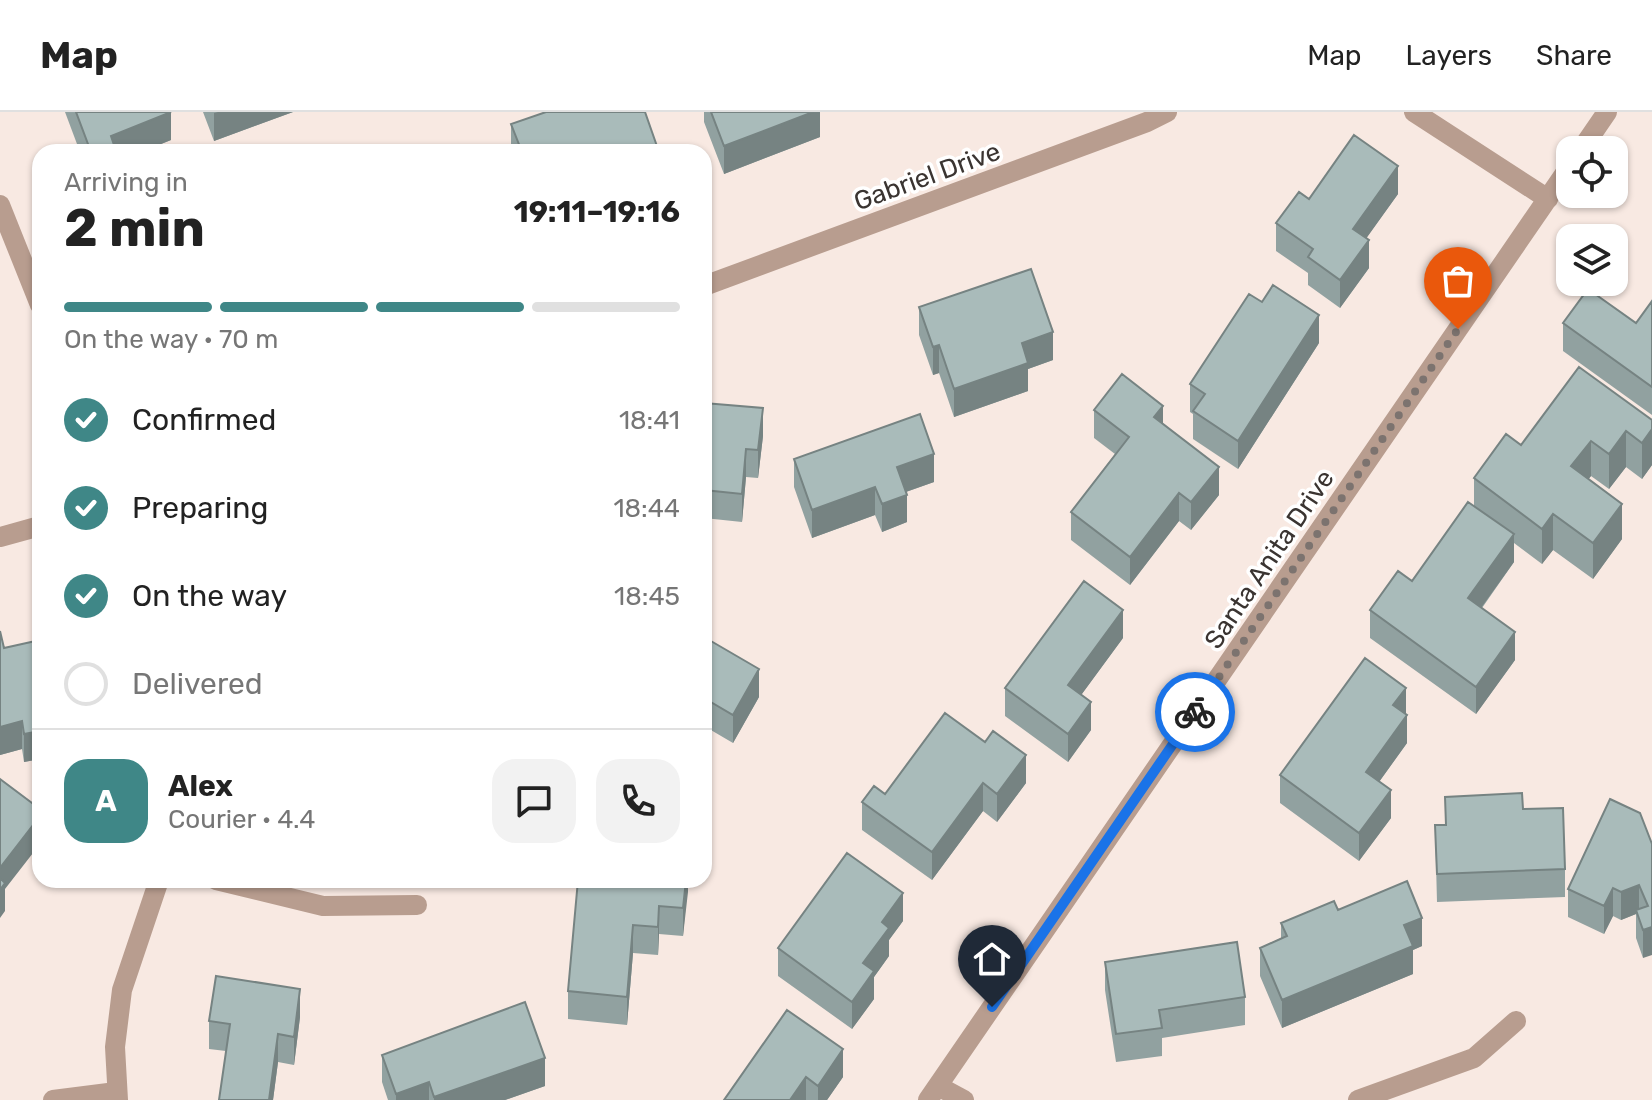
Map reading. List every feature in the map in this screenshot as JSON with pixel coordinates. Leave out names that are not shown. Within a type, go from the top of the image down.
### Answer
[{"type":"street","name":"Gabriel Drive","points":[[712,283],[1167,112]]},
{"type":"street","points":[[1414,112],[1548,199]]},
{"type":"street","points":[[1591,136],[1607,112]]},
{"type":"street","name":"Santa Anita Drive","points":[[933,1093],[1556,187]]},
{"type":"street","points":[[0,205],[32,285]]},
{"type":"street","points":[[0,537],[32,528]]},
{"type":"street","points":[[53,1100],[117,1096],[115,1047],[122,990],[156,888]]},
{"type":"street","points":[[249,888],[323,906],[417,905]]},
{"type":"street","points":[[1358,1100],[1474,1058],[1516,1021]]},
{"type":"street","points":[[933,1093],[964,1100]]},
{"type":"building","points":[[76,112],[171,112],[111,136],[114,144],[88,144]]},
{"type":"building","points":[[546,112],[645,112],[656,144],[519,144],[511,124]]},
{"type":"building","points":[[711,112],[813,112],[724,146]]},
{"type":"building","points":[[1354,135],[1398,166],[1353,229],[1369,240],[1340,280],[1308,257],[1313,249],[1276,223],[1299,192],[1309,199]]},
{"type":"building","points":[[1031,269],[1053,332],[1022,343],[1028,363],[954,389],[939,345],[933,347],[919,307]]},
{"type":"building","points":[[1273,285],[1319,315],[1238,441],[1193,411],[1205,394],[1190,384],[1249,294],[1262,302]]},
{"type":"building","points":[[1583,296],[1598,296],[1636,323],[1652,301],[1652,387],[1563,323]]},
{"type":"building","points":[[1579,367],[1652,420],[1652,429],[1642,443],[1626,431],[1609,454],[1591,441],[1571,466],[1622,504],[1593,543],[1553,514],[1542,529],[1474,478],[1506,434],[1521,445]]},
{"type":"building","points":[[1122,374],[1163,406],[1154,417],[1219,467],[1191,502],[1179,493],[1130,557],[1071,512],[1129,437],[1094,410]]},
{"type":"building","points":[[712,404],[763,408],[758,450],[746,449],[742,494],[712,491]]},
{"type":"building","points":[[920,414],[934,454],[897,467],[907,495],[882,504],[875,487],[812,510],[794,459]]},
{"type":"building","points":[[1468,502],[1514,534],[1468,598],[1515,632],[1476,687],[1370,610],[1398,571],[1412,581]]},
{"type":"building","points":[[1084,581],[1123,610],[1068,685],[1091,702],[1068,734],[1005,688]]},
{"type":"building","points":[[0,631],[4,648],[32,642],[32,732],[24,734],[22,721],[0,727]]},
{"type":"building","points":[[712,642],[759,669],[733,715],[712,703]]},
{"type":"building","points":[[1365,658],[1406,688],[1393,705],[1407,715],[1366,772],[1391,790],[1359,833],[1280,775]]},
{"type":"building","points":[[945,713],[985,742],[993,731],[1026,755],[997,794],[983,783],[932,852],[862,802],[874,786],[885,794]]},
{"type":"building","points":[[0,779],[32,803],[32,826],[0,868]]},
{"type":"building","points":[[1522,793],[1523,809],[1563,808],[1565,869],[1437,874],[1435,825],[1446,825],[1445,797]]},
{"type":"building","points":[[1610,799],[1640,813],[1652,844],[1652,927],[1643,930],[1636,910],[1648,906],[1639,885],[1621,892],[1613,888],[1604,906],[1568,889]]},
{"type":"building","points":[[847,853],[903,893],[882,922],[889,928],[863,963],[874,971],[852,1002],[778,948]]},
{"type":"building","points":[[1407,881],[1422,918],[1404,925],[1413,946],[1282,1000],[1260,948],[1287,936],[1281,923],[1334,901],[1338,910]]},
{"type":"building","points":[[577,888],[685,888],[683,908],[659,906],[658,927],[633,925],[627,997],[568,991]]},
{"type":"building","points":[[1237,942],[1245,997],[1159,1010],[1162,1028],[1116,1034],[1105,962]]},
{"type":"building","points":[[216,976],[300,989],[294,1037],[278,1034],[269,1100],[219,1100],[230,1024],[209,1021]]},
{"type":"building","points":[[525,1002],[545,1058],[434,1097],[429,1082],[396,1094],[382,1055]]},
{"type":"building","points":[[787,1010],[843,1049],[818,1086],[806,1077],[790,1100],[724,1100]]},
{"type":"way so far","points":[[1195,712],[1458,329]]},
{"type":"route","points":[[992,1007],[1195,712]]}]
